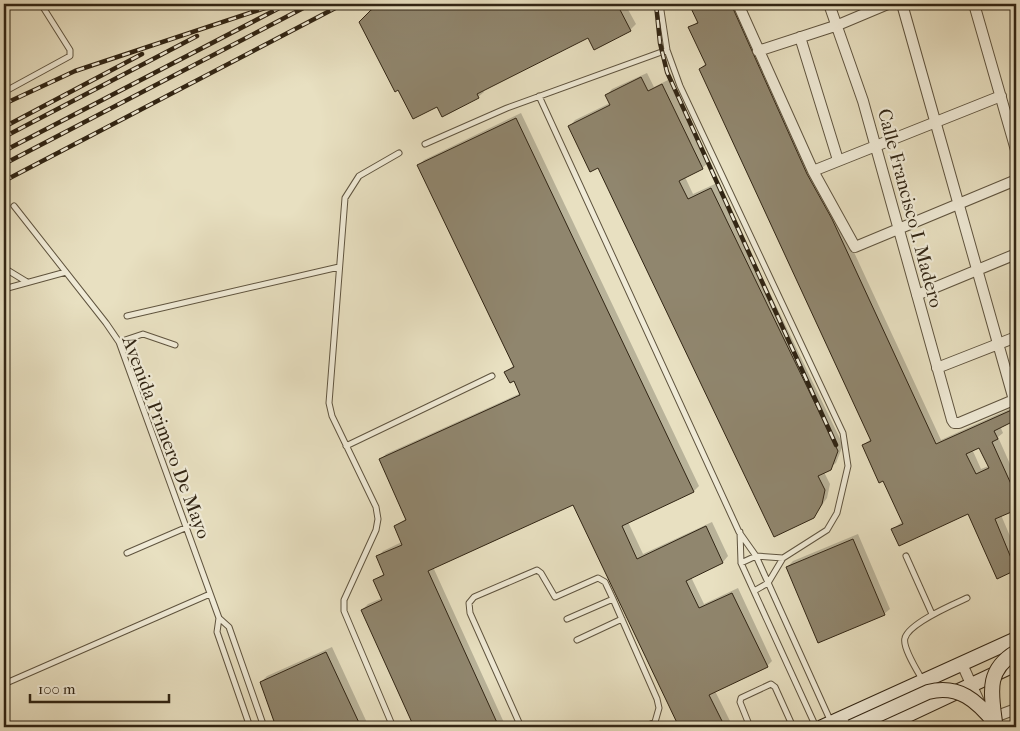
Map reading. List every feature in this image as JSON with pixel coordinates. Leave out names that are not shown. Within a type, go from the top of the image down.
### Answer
[{"type":"main road","points":[[827,725],[1016,639]]},
{"type":"main road","points":[[993,724],[992,682],[1002,664],[1016,652]]},
{"type":"main road","points":[[984,654],[987,666],[995,674]]},
{"type":"main road","points":[[882,727],[1016,664]]},
{"type":"main road","points":[[851,727],[928,692],[939,689],[951,690],[978,702],[993,724]]},
{"type":"street","points":[[738,4],[813,171],[855,247],[1016,180]]},
{"type":"street","name":"Calle Francisco I. Madero","points":[[829,4],[838,25],[875,145],[954,423],[1015,399]]},
{"type":"street","points":[[758,51],[838,25],[888,4]]},
{"type":"street","points":[[902,4],[1015,399]]},
{"type":"street","points":[[974,4],[1016,150]]},
{"type":"street","points":[[800,37],[838,160]]},
{"type":"street","points":[[813,171],[1000,96]]},
{"type":"street","points":[[917,295],[1016,254]]},
{"type":"street","points":[[937,368],[1016,337]]},
{"type":"street","points":[[962,664],[971,685],[993,724],[1016,709]]},
{"type":"lane","points":[[4,92],[70,56],[70,50],[41,4]]},
{"type":"lane","points":[[660,4],[667,50],[680,86],[842,433],[848,466],[837,513],[827,530],[783,558],[768,583],[754,591]]},
{"type":"lane","points":[[425,144],[538,96],[667,50]]},
{"type":"lane","points":[[538,96],[740,532],[756,556],[827,725]]},
{"type":"lane","points":[[393,727],[344,611],[344,600],[376,530],[378,519],[376,507],[332,416],[329,403],[345,198],[350,187],[360,176],[399,153]]},
{"type":"lane","name":"Avenida Primero De Mayo","points":[[14,206],[119,342],[185,528],[219,618],[229,627],[264,727]]},
{"type":"lane","points":[[128,316],[339,267]]},
{"type":"lane","points":[[4,268],[26,282]]},
{"type":"lane","points":[[4,289],[66,272]]},
{"type":"lane","points":[[119,342],[143,334],[175,346]]},
{"type":"lane","points":[[346,446],[492,376]]},
{"type":"lane","points":[[127,553],[185,528]]},
{"type":"lane","points":[[740,532],[741,563],[816,727]]},
{"type":"lane","points":[[741,563],[756,556],[783,558]]},
{"type":"lane","points":[[906,556],[932,614]]},
{"type":"lane","points":[[521,727],[470,613],[469,603],[474,597],[537,570],[541,573],[555,597],[598,578],[605,582],[657,699],[659,708],[656,725],[645,727]]},
{"type":"lane","points":[[4,684],[210,594]]},
{"type":"lane","points":[[923,682],[905,646],[904,638],[932,614],[967,598]]},
{"type":"lane","points":[[567,619],[613,599]]},
{"type":"lane","name":"Avenida Primero De Mayo","points":[[219,618],[217,632],[250,727]]},
{"type":"lane","points":[[578,640],[622,620]]},
{"type":"lane","points":[[750,727],[740,702],[741,698],[770,684],[775,687],[793,727]]},
{"type":"building","points":[[383,4],[617,4],[631,31],[594,50],[588,38],[477,94],[479,98],[442,117],[437,107],[413,119],[398,90],[395,92],[359,22],[371,10]]},
{"type":"building","points":[[689,4],[731,4],[807,174],[832,219],[936,444],[1016,408],[1016,420],[994,431],[998,439],[992,442],[1016,495],[1016,510],[995,519],[1016,570],[997,579],[968,514],[899,546],[891,529],[903,524],[883,481],[879,483],[862,445],[871,441],[699,69],[706,65],[688,27],[698,23]],"holes":[[[979,448],[989,468],[976,474],[966,454]]]},
{"type":"building","points":[[641,77],[648,91],[662,84],[703,169],[679,181],[688,199],[711,188],[838,451],[831,470],[818,476],[825,490],[822,504],[814,518],[774,537],[598,168],[590,172],[568,126],[610,105],[605,95]]},
{"type":"building","points":[[516,118],[694,492],[622,526],[637,559],[706,526],[723,563],[686,581],[699,608],[732,593],[768,667],[709,695],[725,727],[679,727],[573,505],[428,571],[499,727],[414,727],[361,610],[382,600],[373,580],[384,575],[376,556],[402,545],[394,526],[406,520],[379,459],[520,395],[514,381],[510,383],[504,372],[514,367],[417,165]]},
{"type":"building","points":[[853,539],[885,615],[818,643],[786,567]]},
{"type":"building","points":[[326,652],[361,727],[276,727],[260,682]]},
{"type":"railway","points":[[4,151],[287,4]]},
{"type":"railway","points":[[4,164],[311,4]]},
{"type":"railway","points":[[4,181],[343,4]]},
{"type":"railway","points":[[656,4],[660,43],[667,72],[836,445]]},
{"type":"railway","points":[[4,104],[75,71],[268,7]]},
{"type":"railway","points":[[4,137],[197,36]]},
{"type":"railway","points":[[4,127],[142,54]]}]
